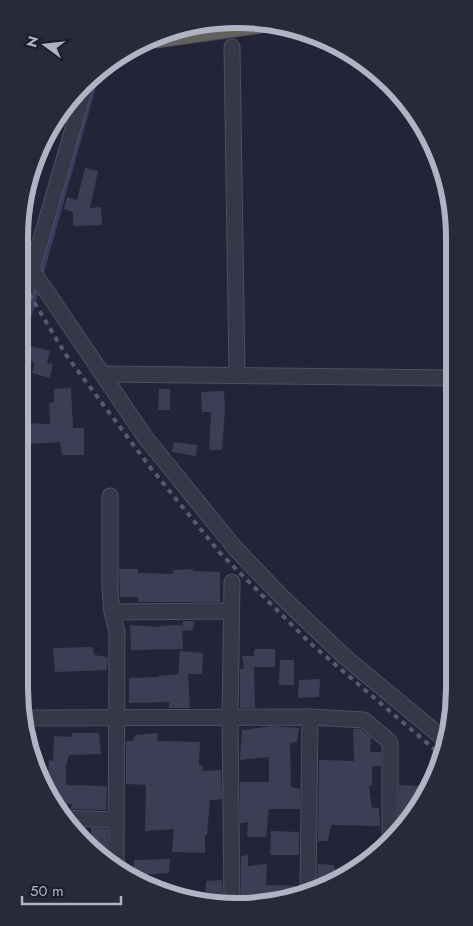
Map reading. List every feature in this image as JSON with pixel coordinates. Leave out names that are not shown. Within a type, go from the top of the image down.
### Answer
[{"type":"street","points":[[232,47],[236,374]]},
{"type":"street","points":[[28,284],[75,104]]},
{"type":"street","points":[[32,270],[104,374],[145,438],[236,548],[281,596],[344,658],[440,735]]},
{"type":"street","points":[[104,374],[446,378]]},
{"type":"street","points":[[110,496],[110,590],[112,612],[117,632],[116,860]]},
{"type":"street","points":[[232,582],[230,718],[232,898]]},
{"type":"street","points":[[112,612],[231,611]]},
{"type":"street","points":[[308,886],[310,717]]},
{"type":"street","points":[[29,718],[310,717],[364,720],[390,742],[396,825]]},
{"type":"street","points":[[72,818],[116,820]]},
{"type":"building","points":[[85,168],[98,171],[90,208],[101,207],[102,225],[73,226],[73,212],[64,209],[67,197],[77,200]]},
{"type":"building","points":[[31,346],[50,351],[47,363],[53,364],[50,378],[32,373],[35,363],[28,360]]},
{"type":"building","points":[[71,388],[73,428],[84,428],[84,455],[62,455],[60,442],[30,444],[30,449],[28,449],[28,423],[50,424],[49,403],[54,402],[54,389]]},
{"type":"building","points":[[159,389],[170,389],[170,410],[158,410]]},
{"type":"building","points":[[224,391],[225,411],[222,450],[209,450],[211,412],[202,412],[201,392]]},
{"type":"building","points":[[174,442],[197,445],[196,456],[172,452]]},
{"type":"building","points":[[119,569],[138,569],[138,573],[173,574],[173,570],[193,569],[193,571],[220,572],[220,602],[138,602],[138,597],[120,597]]},
{"type":"building","points":[[183,621],[194,621],[193,630],[182,631]]},
{"type":"building","points":[[130,625],[159,627],[182,625],[183,649],[131,650]]},
{"type":"building","points":[[93,647],[94,655],[108,657],[107,670],[55,672],[53,648]]},
{"type":"building","points":[[254,649],[275,649],[275,667],[254,667],[255,708],[240,708],[240,669],[244,669],[242,656],[254,656]]},
{"type":"building","points":[[180,651],[203,653],[202,674],[188,674],[190,708],[169,708],[169,702],[129,703],[129,678],[178,674]]},
{"type":"building","points":[[280,660],[294,660],[294,685],[279,685]]},
{"type":"building","points":[[320,679],[319,697],[298,698],[299,680]]},
{"type":"building","points":[[273,726],[299,728],[297,742],[290,743],[291,787],[300,789],[300,809],[269,809],[266,837],[247,837],[248,822],[240,823],[240,782],[269,782],[269,757],[240,760],[242,730]]},
{"type":"building","points":[[353,729],[360,729],[371,738],[370,752],[381,752],[381,766],[372,766],[372,785],[369,786],[372,808],[379,808],[380,826],[331,825],[328,841],[318,841],[319,760],[354,761]]},
{"type":"building","points":[[72,733],[99,733],[101,754],[69,755],[66,765],[66,785],[107,786],[106,810],[71,809],[72,804],[62,805],[49,782],[49,760],[53,761],[54,736],[71,737]]},
{"type":"building","points":[[158,733],[157,741],[200,742],[199,765],[202,765],[203,771],[221,770],[222,799],[210,800],[207,835],[205,835],[205,853],[172,852],[174,829],[145,831],[146,785],[126,784],[126,741],[133,741],[135,735]]},
{"type":"building","points":[[399,785],[422,786],[402,817],[399,817]]},
{"type":"building","points":[[91,828],[107,829],[107,853],[99,847],[91,839]]},
{"type":"building","points":[[271,831],[299,832],[299,855],[270,855]]},
{"type":"building","points":[[248,855],[248,866],[267,864],[266,885],[299,886],[299,889],[264,897],[241,898],[241,856]]},
{"type":"building","points":[[170,859],[169,873],[140,875],[133,871],[134,860]]},
{"type":"building","points":[[318,864],[334,865],[335,874],[317,882]]},
{"type":"building","points":[[222,880],[223,894],[206,893],[206,881]]},
{"type":"waterway","points":[[41,276],[95,83]]},
{"type":"waterway","points":[[28,323],[38,286]]},
{"type":"railway","points":[[28,292],[66,355],[150,467],[220,553],[309,642],[436,751]]}]
